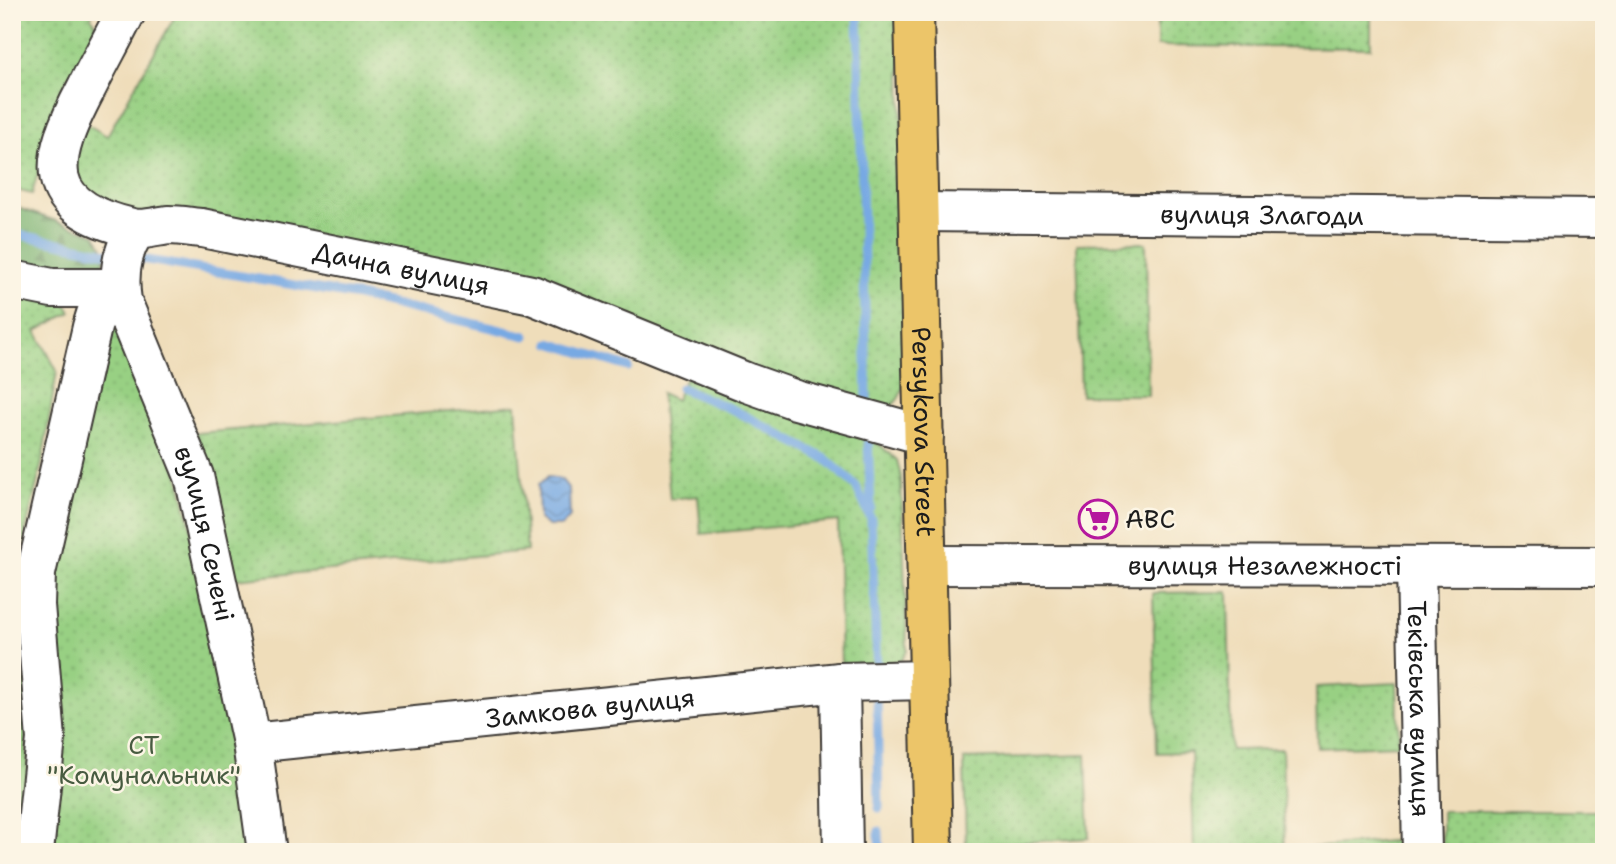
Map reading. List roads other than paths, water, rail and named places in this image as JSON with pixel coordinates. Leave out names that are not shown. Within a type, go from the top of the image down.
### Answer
[{"type":"main road","name":"Persykova Street","points":[[914,12],[933,852]]},
{"type":"street","name":"Дачна вулиця","points":[[126,12],[71,117],[57,162],[59,177],[77,206],[93,217],[136,229],[173,225],[202,228],[532,295],[760,388],[923,435]]},
{"type":"street","name":"вулиця Злагоди","points":[[919,212],[1604,218]]},
{"type":"street","name":"вулиця Сечені","points":[[136,229],[127,243],[120,288],[126,312],[194,476],[252,743],[267,852]]},
{"type":"street","points":[[12,279],[52,288],[120,288]]},
{"type":"street","points":[[34,852],[46,739],[35,605],[36,573],[92,327],[96,314],[120,288]]},
{"type":"street","name":"вулиця Незалежності","points":[[926,565],[1604,566]]},
{"type":"street","name":"Теківська вулиця","points":[[1416,567],[1422,852]]},
{"type":"street","name":"Замкова вулиця","points":[[252,743],[840,682],[929,680]]},
{"type":"street","points":[[840,682],[843,852]]},
{"type":"water","points":[[548,477],[561,479],[569,489],[570,517],[562,526],[548,526],[539,519],[538,485]]},
{"type":"waterway","points":[[858,12],[867,399]]},
{"type":"waterway","points":[[12,233],[106,253]]},
{"type":"waterway","points":[[142,259],[358,296],[526,336]]},
{"type":"waterway","points":[[550,343],[628,367]]},
{"type":"waterway","points":[[681,388],[736,411],[826,459],[856,486],[871,519],[877,672]]},
{"type":"waterway","points":[[868,440],[871,508]]},
{"type":"waterway","points":[[877,692],[879,808]]},
{"type":"waterway","points":[[879,831],[880,852]]},
{"type":"place","name":"ABC","points":[[1098,519]]},
{"type":"park label","name":"СТ \"Комунальник\"","points":[[144,760]]}]
